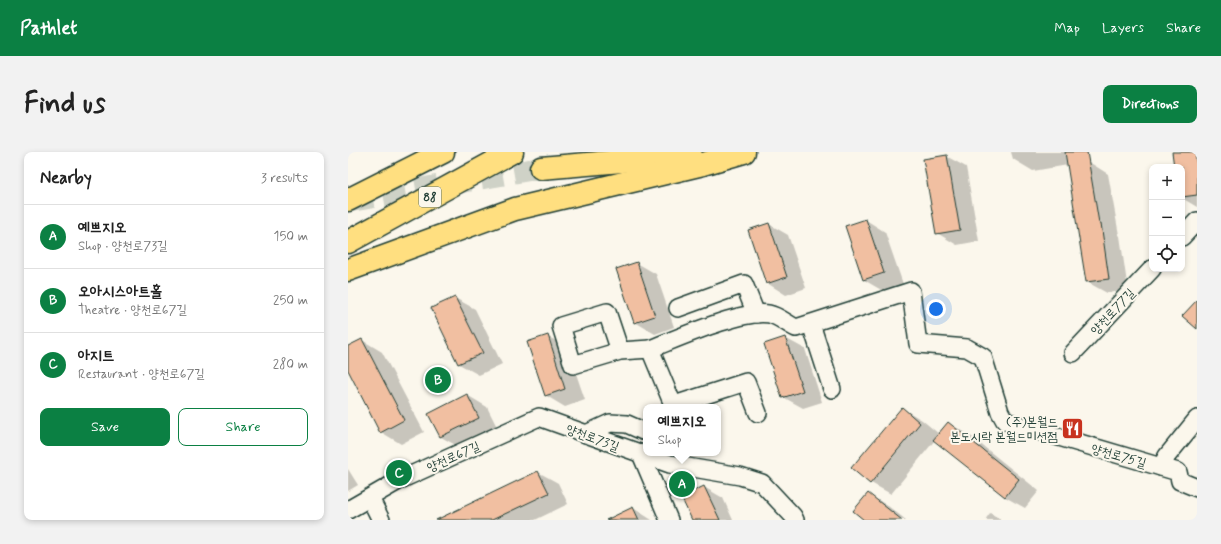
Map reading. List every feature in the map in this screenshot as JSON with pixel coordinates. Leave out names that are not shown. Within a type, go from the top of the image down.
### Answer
[{"type":"highway","points":[[348,200],[443,152]]},
{"type":"highway","name":"88","points":[[348,242],[512,152]]},
{"type":"highway","points":[[541,168],[732,152]]},
{"type":"highway","points":[[348,270],[515,208],[703,164],[744,152]]},
{"type":"street","points":[[1183,236],[1197,221]]},
{"type":"street","name":"양천로77길","points":[[1073,353],[1149,272]]},
{"type":"street","points":[[678,308],[744,284],[756,314]]},
{"type":"street","name":"양천로75길","points":[[811,324],[911,291],[918,344],[967,348],[983,357],[1000,412],[1005,421],[1178,472],[1180,481],[1197,488]]},
{"type":"street","points":[[620,351],[650,349],[737,318],[756,314],[770,314],[796,328],[811,324],[832,389]]},
{"type":"street","points":[[650,349],[673,404]]},
{"type":"street","points":[[680,404],[746,382],[758,413]]},
{"type":"street","name":"양천로73길","points":[[539,417],[641,454]]},
{"type":"street","name":"양천로67길","points":[[348,510],[400,480],[539,417]]},
{"type":"street","name":"양천로75길","points":[[1161,467],[1167,456],[1197,419]]},
{"type":"street","points":[[586,434],[610,423],[627,424],[643,431]]},
{"type":"street","points":[[641,454],[670,520]]},
{"type":"street","name":"양천로73길","points":[[647,456],[670,464],[740,476],[762,483],[793,519]]},
{"type":"street","points":[[370,498],[382,520]]},
{"type":"building","points":[[1065,152],[1087,152],[1099,223],[1101,223],[1109,279],[1086,282]]},
{"type":"building","points":[[1172,152],[1195,152],[1197,167],[1197,195],[1185,197],[1185,164],[1174,164]]},
{"type":"building","points":[[947,155],[960,230],[936,234],[923,159]]},
{"type":"building","points":[[866,219],[884,273],[863,280],[845,226]]},
{"type":"building","points":[[769,223],[787,277],[766,284],[748,230]]},
{"type":"building","points":[[637,262],[655,316],[634,323],[616,269]]},
{"type":"building","points":[[455,297],[483,353],[458,364],[431,308]]},
{"type":"building","points":[[1197,300],[1197,329],[1182,316]]},
{"type":"building","points":[[548,335],[565,389],[545,396],[527,342]]},
{"type":"building","points":[[785,337],[803,391],[782,398],[764,344]]},
{"type":"building","points":[[362,339],[404,420],[380,433],[348,370],[348,346]]},
{"type":"building","points":[[467,394],[479,418],[440,437],[428,414]]},
{"type":"building","points":[[902,407],[920,423],[870,484],[851,468]]},
{"type":"building","points":[[948,422],[1019,479],[1005,497],[933,440]]},
{"type":"building","points":[[538,471],[549,493],[492,520],[436,520]]},
{"type":"building","points":[[704,486],[720,520],[692,520],[681,497]]},
{"type":"building","points":[[868,493],[902,520],[864,520],[853,511]]},
{"type":"building","points":[[633,507],[639,520],[606,520]]},
{"type":"tunnel","points":[[351,201],[541,168]]},
{"type":"place","name":"오아시스아트홀","points":[[438,380]]},
{"type":"place","name":"(주)본월드 본도시락 본월드미션점","points":[[1073,428]]},
{"type":"place","name":"아지트","points":[[399,473]]},
{"type":"place","name":"예쁘지오","points":[[682,484]]}]
